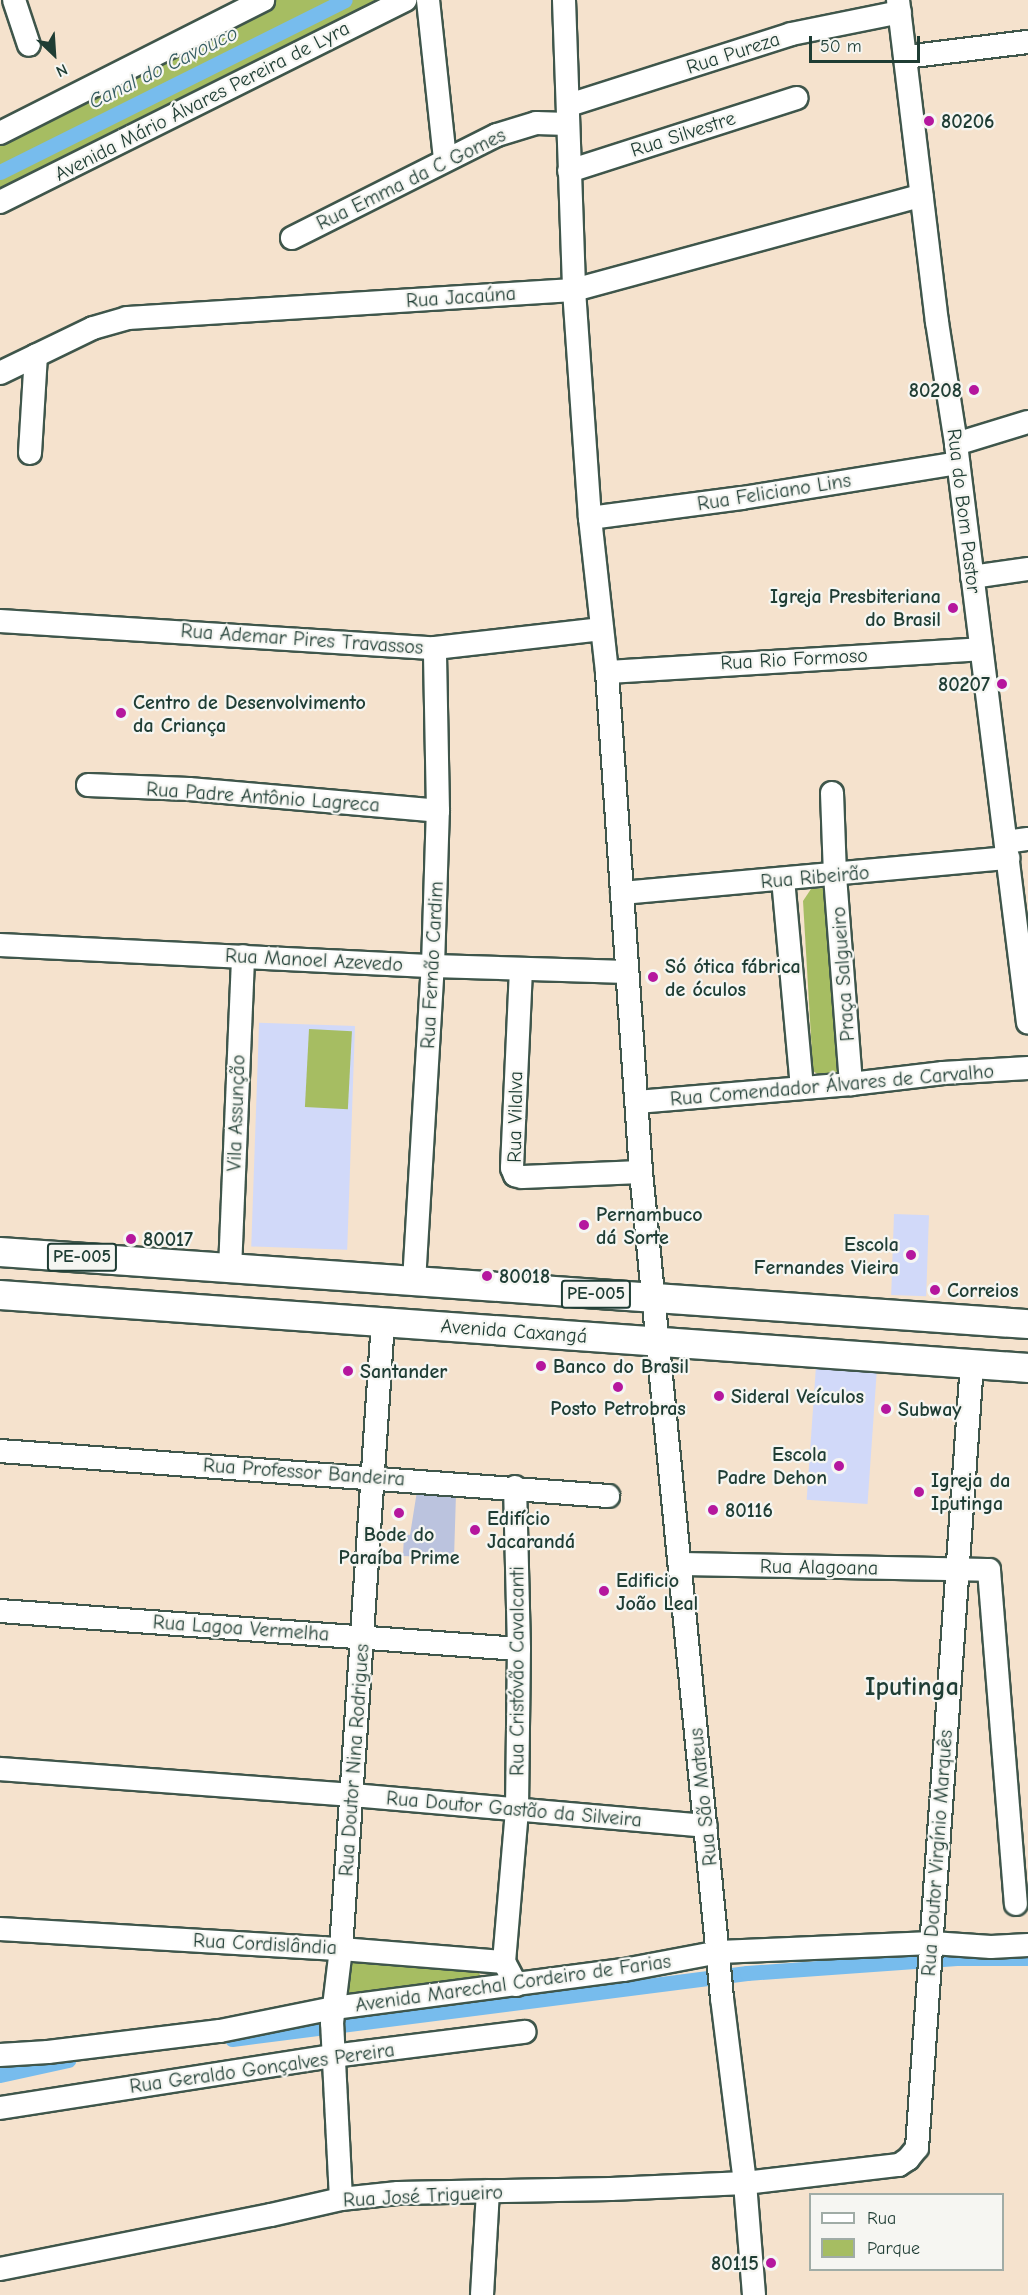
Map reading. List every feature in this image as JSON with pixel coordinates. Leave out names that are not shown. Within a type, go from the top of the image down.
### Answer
[{"type":"main road","name":"PE-005","points":[[0,1252],[1028,1324]]},
{"type":"main road","name":"Avenida Caxangá","points":[[0,1295],[1028,1368]]},
{"type":"street","points":[[14,0],[28,45]]},
{"type":"street","points":[[0,133],[263,0]]},
{"type":"street","name":"Avenida Mário Álvares Pereira de Lyra","points":[[0,202],[405,0]]},
{"type":"street","points":[[428,0],[445,159]]},
{"type":"street","name":"Rua São Mateus","points":[[564,0],[568,171],[574,290],[590,518],[608,672],[641,1172],[722,1998],[745,2183],[754,2295]]},
{"type":"street","name":"Rua Pureza","points":[[568,115],[791,34],[899,6]]},
{"type":"street","name":"Rua do Bom Pastor","points":[[899,6],[937,322],[957,453],[981,649],[1014,846],[1028,1023]]},
{"type":"street","points":[[906,57],[1028,42]]},
{"type":"street","name":"Rua Silvestre","points":[[568,171],[797,98]]},
{"type":"street","name":"Rua Emma da C Gomes","points":[[292,238],[445,159],[517,127],[568,115]]},
{"type":"street","name":"Rua Jacaúna","points":[[0,373],[110,322],[127,318],[574,290],[921,196]]},
{"type":"street","points":[[30,453],[36,355]]},
{"type":"street","name":"Rua Feliciano Lins","points":[[590,518],[742,498],[957,453],[1028,422]]},
{"type":"street","points":[[972,577],[1028,569]]},
{"type":"street","name":"Rua Ademar Pires Travassos","points":[[0,621],[435,648],[602,629]]},
{"type":"street","name":"Rua Fernão Cardim","points":[[414,1282],[433,966],[438,811],[435,648]]},
{"type":"street","name":"Rua Rio Formoso","points":[[608,672],[981,649]]},
{"type":"street","name":"Rua Padre Antônio Lagreca","points":[[88,785],[189,789],[438,811]]},
{"type":"street","name":"Praça Salgueiro","points":[[832,793],[851,1084]]},
{"type":"street","name":"Rua Ribeirão","points":[[622,893],[836,876],[1014,846]]},
{"type":"street","points":[[783,879],[802,1087]]},
{"type":"street","name":"Rua Manoel Azevedo","points":[[0,945],[433,966],[627,972]]},
{"type":"street","name":"Vila Assunção","points":[[230,1269],[243,956]]},
{"type":"street","name":"Rua Vilalva","points":[[521,969],[512,1168],[515,1175],[522,1177],[641,1172]]},
{"type":"street","name":"Rua Comendador Álvares de Carvalho","points":[[637,1102],[851,1084],[944,1073],[1028,1068]]},
{"type":"street","name":"Rua Doutor Nina Rodrigues","points":[[341,2199],[333,2015],[342,1949],[383,1322]]},
{"type":"street","name":"Rua Doutor Virgínio Marquês","points":[[908,2159],[916,2148],[931,2002],[929,1977],[972,1364]]},
{"type":"street","name":"Rua Professor Bandeira","points":[[0,1451],[515,1487],[608,1496]]},
{"type":"street","name":"Rua Cristóvão Cavalcanti","points":[[504,1962],[517,1809],[519,1649],[515,1487]]},
{"type":"street","name":"Rua Alagoana","points":[[681,1564],[989,1570],[1019,1839]]},
{"type":"street","name":"Rua Lagoa Vermelha","points":[[0,1611],[519,1649]]},
{"type":"street","name":"Rua Doutor Gastão da Silveira","points":[[0,1769],[351,1795],[706,1826]]},
{"type":"street","points":[[1016,1904],[1019,1839]]},
{"type":"street","name":"Rua Cordislândia","points":[[0,1929],[342,1949],[504,1962]]},
{"type":"street","name":"Avenida Marechal Cordeiro de Farias","points":[[0,2055],[220,2031],[516,1985],[719,1963],[931,1947],[1028,1945]]},
{"type":"street","points":[[504,1962],[516,1985]]},
{"type":"street","name":"Rua Geraldo Gonçalves Pereira","points":[[0,2108],[333,2052],[524,2032]]},
{"type":"street","name":"Rua José Trigueiro","points":[[0,2269],[272,2216],[341,2199],[398,2193],[745,2183],[899,2164],[908,2159]]},
{"type":"street","points":[[482,2295],[488,2191]]},
{"type":"shaded area","points":[[259,1023],[355,1026],[347,1250],[251,1247]]},
{"type":"shaded area","name":"Escola Fernandes Vieira","points":[[894,1214],[929,1215],[926,1296],[891,1295]]},
{"type":"shaded area","name":"Escola Padre Dehon","points":[[816,1366],[877,1370],[868,1504],[807,1500]]},
{"type":"shaded area","points":[[417,1491],[456,1494],[454,1558],[403,1556],[404,1534],[410,1535]]},
{"type":"green space","points":[[276,0],[395,0],[0,196],[0,139]]},
{"type":"green space","points":[[825,888],[845,1068],[839,1075],[820,1076],[813,1071],[803,901],[811,889]]},
{"type":"green space","points":[[309,1029],[352,1031],[348,1109],[305,1107]]},
{"type":"green space","points":[[357,1960],[478,1971],[481,1977],[350,1996],[346,1992],[346,1967]]},
{"type":"waterway","name":"Canal do Cavouco","points":[[0,172],[345,0]]},
{"type":"waterway","points":[[232,2039],[747,1973],[956,1958],[1028,1958]]},
{"type":"waterway","points":[[0,2075],[68,2060]]},
{"type":"place","name":"80206","points":[[929,121]]},
{"type":"place","name":"80208","points":[[974,390]]},
{"type":"place","name":"Igreja Presbiteriana do Brasil","points":[[953,608]]},
{"type":"place","name":"80207","points":[[1002,684]]},
{"type":"place","name":"Centro de Desenvolvimento da Criança","points":[[121,713]]},
{"type":"place","name":"Só ótica fábrica de óculos","points":[[653,977]]},
{"type":"place","name":"Pernambuco dá Sorte","points":[[584,1225]]},
{"type":"place","name":"80017","points":[[131,1239]]},
{"type":"place","name":"Escola Fernandes Vieira","points":[[911,1255]]},
{"type":"place","name":"80018","points":[[487,1276]]},
{"type":"place","name":"Correios","points":[[935,1290]]},
{"type":"place","name":"Banco do Brasil","points":[[541,1366]]},
{"type":"place","name":"Santander","points":[[348,1371]]},
{"type":"place","name":"Posto Petrobras","points":[[618,1387]]},
{"type":"place","name":"Sideral Veículos","points":[[719,1396]]},
{"type":"place","name":"Subway","points":[[886,1409]]},
{"type":"place","name":"Escola Padre Dehon","points":[[839,1466]]},
{"type":"place","name":"Igreja da Iputinga","points":[[919,1492]]},
{"type":"place","name":"80116","points":[[713,1510]]},
{"type":"place","name":"Bode do Paraíba Prime","points":[[399,1513]]},
{"type":"place","name":"Edifício Jacarandá","points":[[475,1530]]},
{"type":"place","name":"Edificio João Leal","points":[[604,1591]]},
{"type":"place","name":"80115","points":[[771,2263]]},
{"type":"district","name":"Iputinga","points":[[912,1688]]}]
